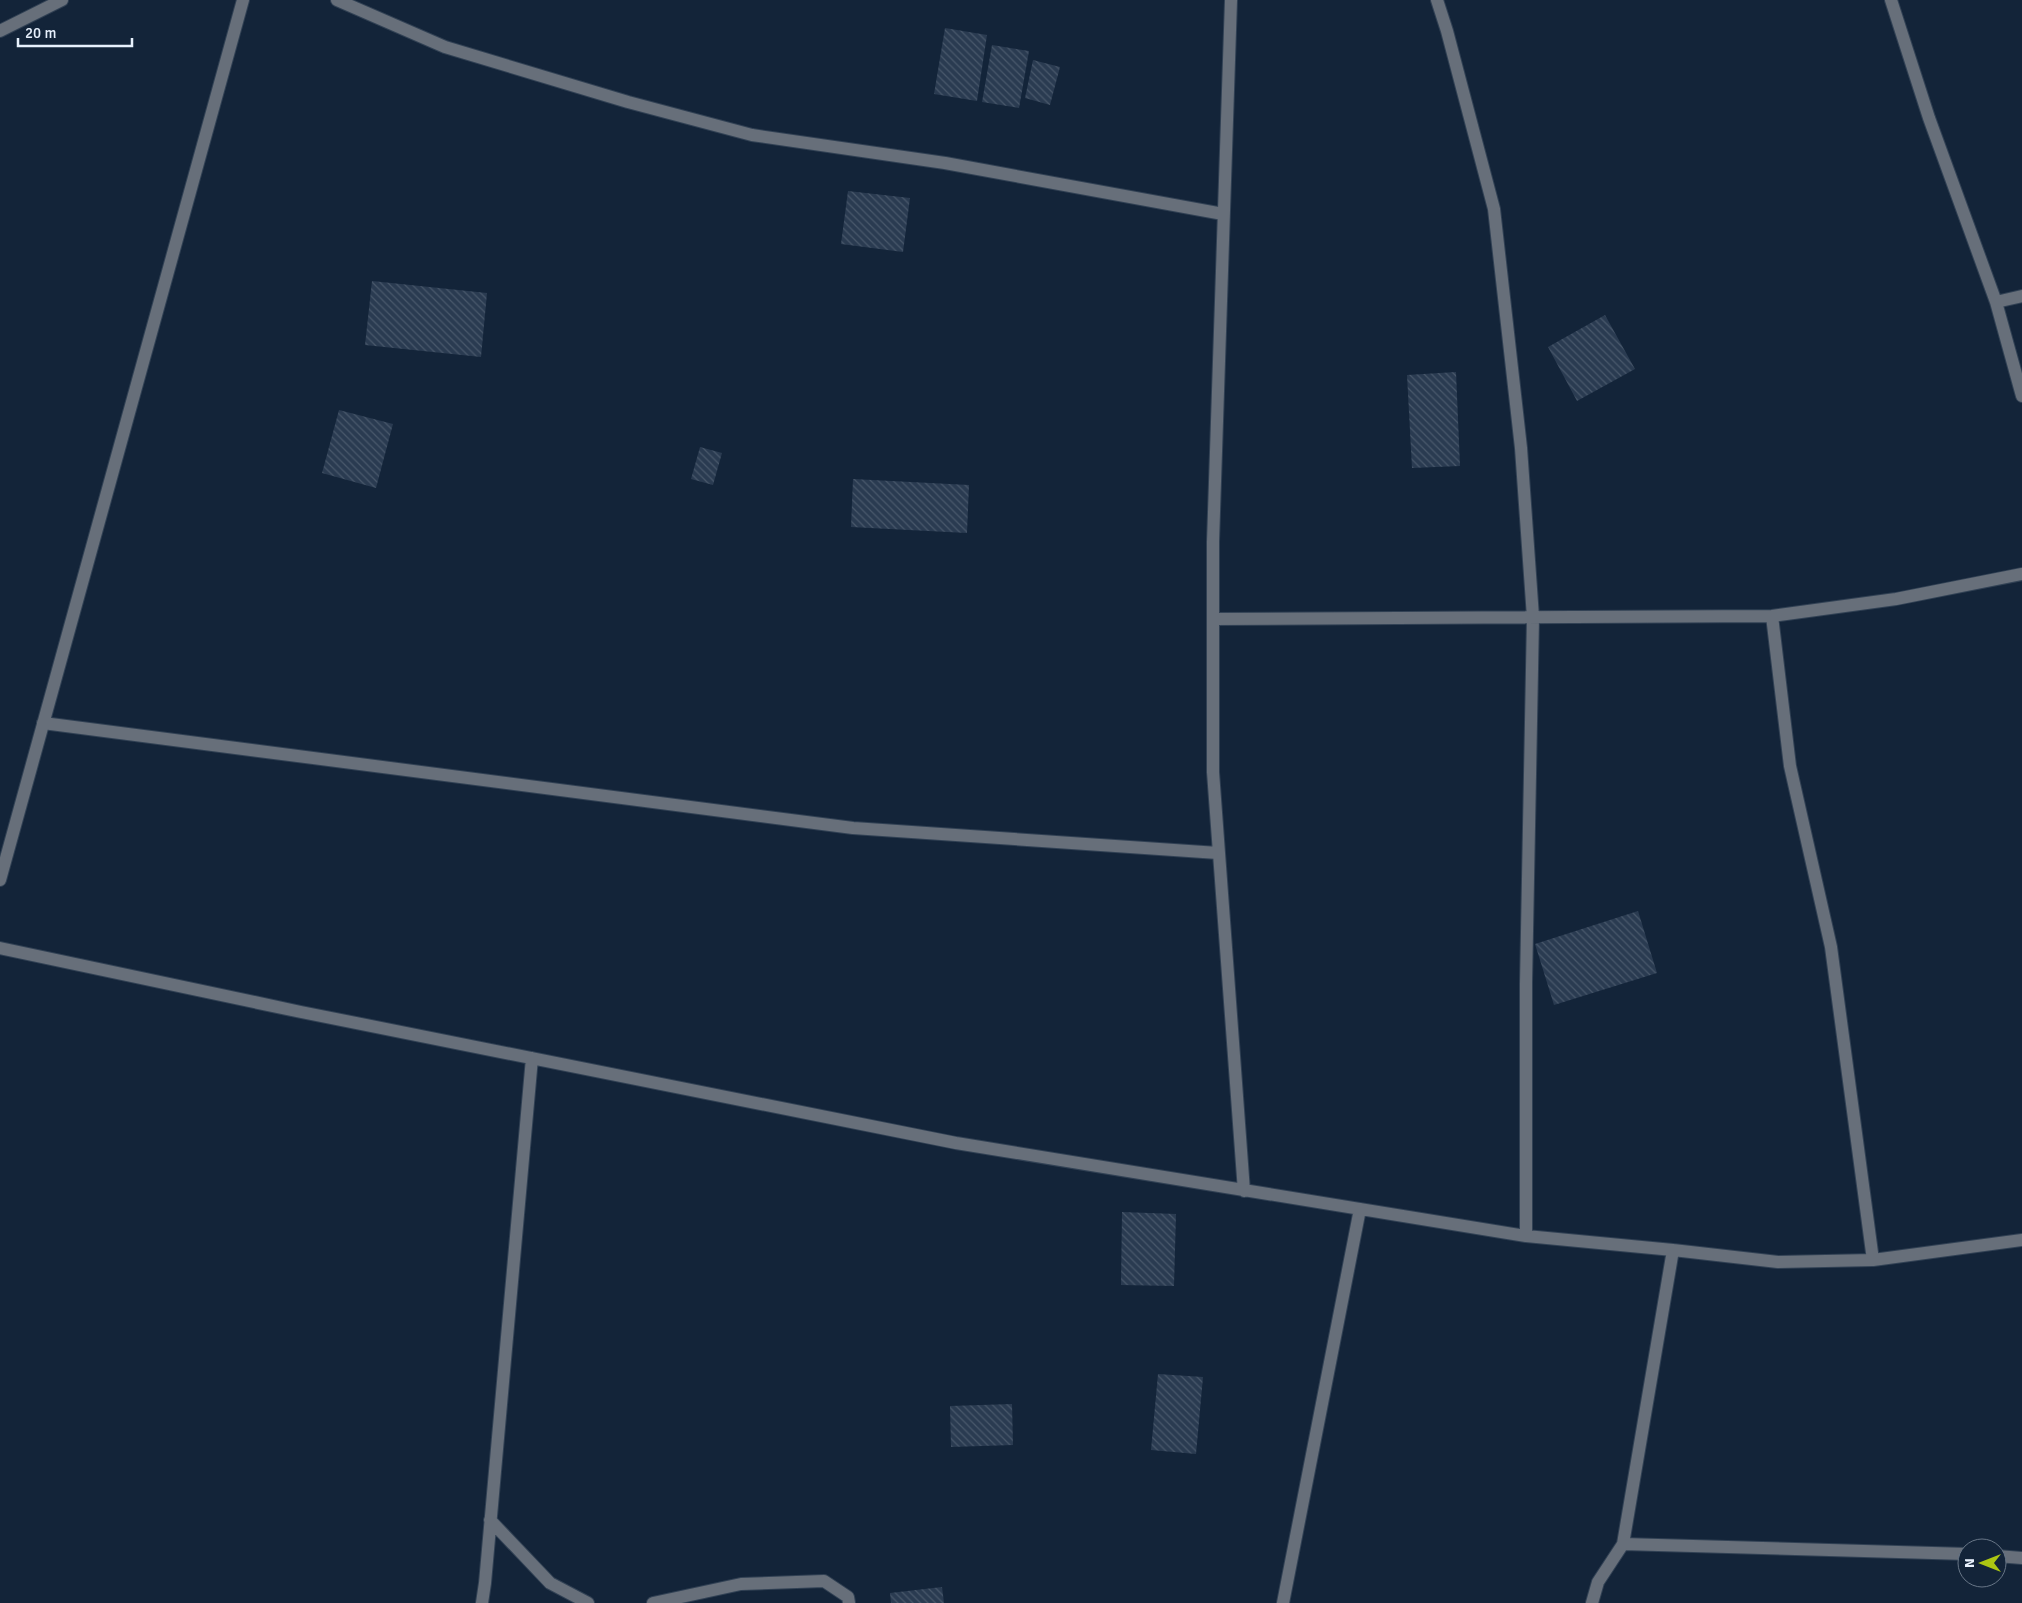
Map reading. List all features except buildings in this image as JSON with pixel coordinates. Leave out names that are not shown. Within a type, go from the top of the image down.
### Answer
[{"type":"street","points":[[0,31],[62,0]]},
{"type":"street","points":[[0,880],[243,0]]},
{"type":"street","points":[[337,0],[445,47],[628,102],[752,135],[945,163],[1223,214]]},
{"type":"street","points":[[1232,0],[1213,542],[1213,772],[1244,1191]]},
{"type":"street","points":[[1437,0],[1494,209],[1521,448],[1533,617],[1526,984],[1526,1236]]},
{"type":"street","points":[[1891,0],[1929,118],[1996,302],[2022,396]]},
{"type":"street","points":[[1996,302],[2022,296]]},
{"type":"street","points":[[1213,619],[1772,616],[1896,598],[2022,574]]},
{"type":"street","points":[[1772,616],[1790,766],[1831,947],[1873,1260]]},
{"type":"street","points":[[43,723],[853,828],[1218,853]]},
{"type":"street","points":[[0,948],[311,1014],[956,1142],[1526,1236],[1778,1262],[1873,1260],[2022,1240]]},
{"type":"street","points":[[482,1603],[532,1058]]},
{"type":"street","points":[[1283,1603],[1360,1209]]},
{"type":"street","points":[[1592,1603],[1598,1582],[1624,1544],[1673,1250]]},
{"type":"street","points":[[490,1520],[550,1583],[588,1603]]},
{"type":"street","points":[[1624,1544],[1957,1554]]},
{"type":"street","points":[[2007,1557],[2022,1558]]},
{"type":"street","points":[[653,1603],[741,1584],[824,1581],[848,1597],[849,1603]]}]
